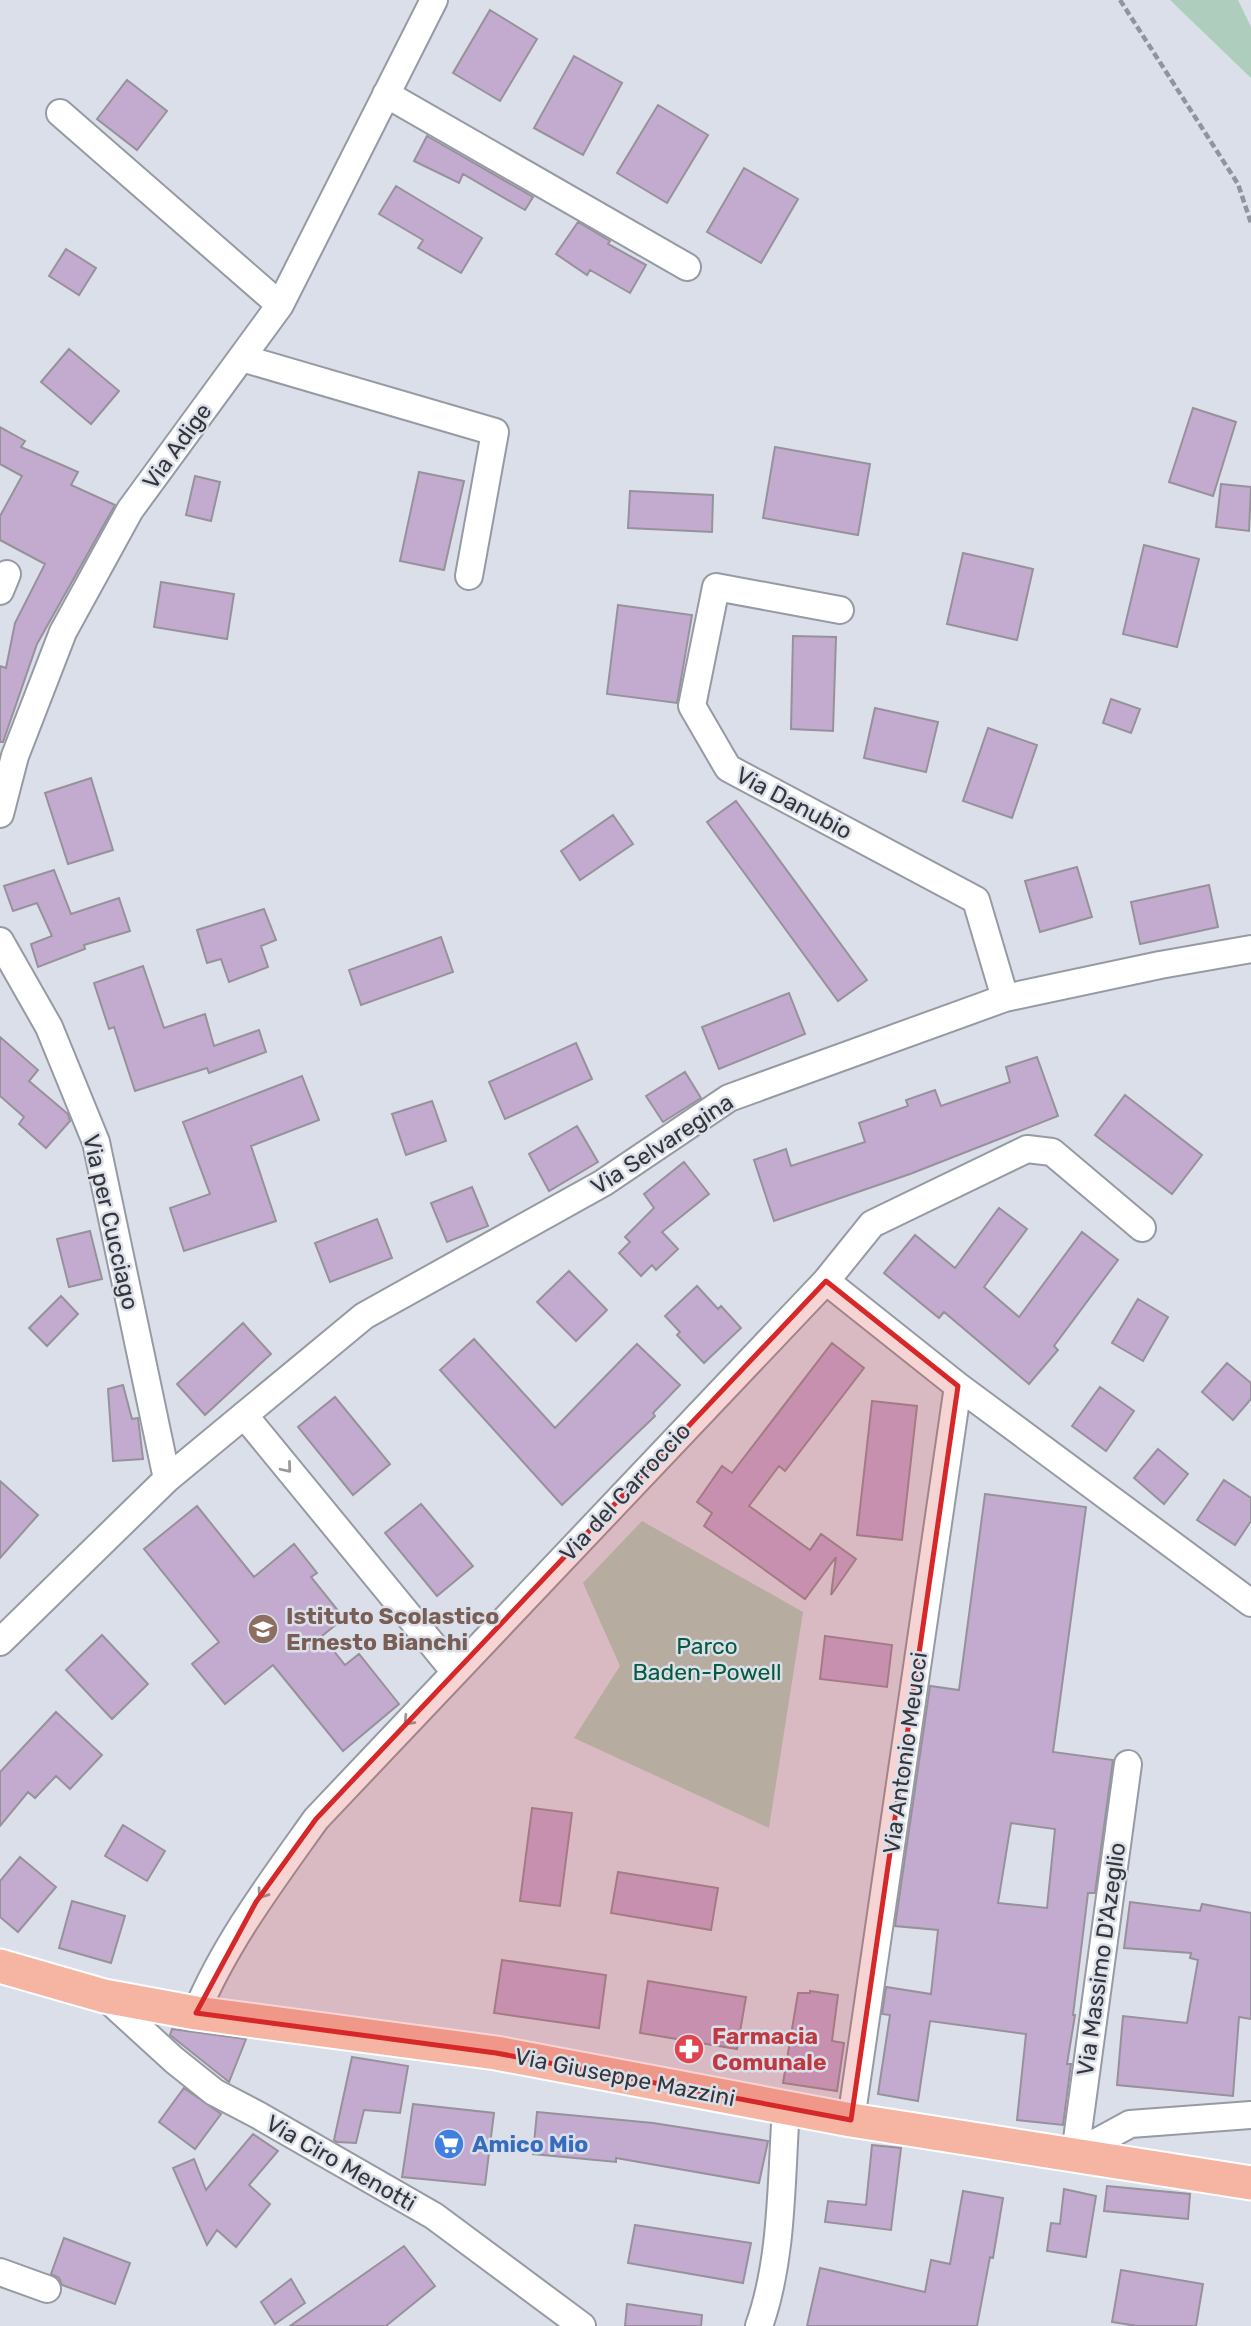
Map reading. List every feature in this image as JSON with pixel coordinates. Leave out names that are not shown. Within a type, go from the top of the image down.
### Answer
[{"type":"main road","name":"Via Giuseppe Mazzini","points":[[0,1966],[104,1996],[196,2014],[496,2053],[851,2120],[1251,2183]]},
{"type":"street","name":"Via Adige","points":[[0,814],[15,756],[63,632],[130,510],[280,305],[434,0]]},
{"type":"street","points":[[386,94],[687,267]]},
{"type":"street","points":[[60,113],[280,305]]},
{"type":"street","points":[[242,358],[495,432],[469,576]]},
{"type":"street","name":"Via Danubio","points":[[840,610],[716,587],[692,706],[728,768],[976,900],[1005,999]]},
{"type":"street","name":"Via per Cucciago","points":[[0,941],[49,1027],[96,1142],[167,1479]]},
{"type":"street","name":"Via Selvaregina","points":[[0,1642],[167,1479],[364,1316],[603,1183],[729,1098],[1005,999],[1251,948]]},
{"type":"street","name":"Via del Carroccio","points":[[196,2014],[207,1988],[256,1902],[316,1819],[826,1280],[872,1224],[1027,1149],[1052,1152],[1142,1228]]},
{"type":"street","points":[[826,1280],[958,1386],[1251,1604]]},
{"type":"street","name":"Via Antonio Meucci","points":[[851,2120],[958,1386]]},
{"type":"street","points":[[244,1415],[455,1672]]},
{"type":"street","name":"Via Massimo D'Azeglio","points":[[1075,2154],[1128,1764]]},
{"type":"street","name":"Via Ciro Menotti","points":[[104,1996],[174,2060],[214,2092],[434,2216],[582,2326]]},
{"type":"street","points":[[759,2326],[769,2296],[773,2271],[786,2108]]},
{"type":"street","points":[[1075,2154],[1130,2124],[1251,2115]]},
{"type":"street","points":[[0,2272],[47,2289]]},
{"type":"path","points":[[1120,0],[1238,184],[1251,223]]},
{"type":"highlighted area","points":[[826,1281],[958,1386],[851,2120],[496,2053],[196,2013],[256,1902],[316,1819]]},
{"type":"green space","points":[[1170,0],[1238,0],[1251,27],[1251,78]]},
{"type":"green space","name":"Parco Baden-Powell","points":[[642,1521],[803,1612],[769,1828],[574,1738],[620,1666],[583,1583]]},
{"type":"building","points":[[490,10],[537,39],[500,101],[453,73]]},
{"type":"building","points":[[574,56],[622,83],[583,155],[534,128]]},
{"type":"building","points":[[127,80],[167,111],[137,150],[97,119]]},
{"type":"building","points":[[658,105],[708,135],[667,203],[617,173]]},
{"type":"building","points":[[427,136],[533,197],[525,210],[463,174],[459,183],[414,161]]},
{"type":"building","points":[[744,168],[798,199],[761,263],[707,232]]},
{"type":"building","points":[[396,186],[482,238],[461,273],[418,248],[423,240],[379,214]]},
{"type":"building","points":[[578,222],[610,241],[608,244],[646,265],[630,293],[590,270],[587,275],[556,254]]},
{"type":"building","points":[[66,249],[96,268],[79,295],[49,276]]},
{"type":"building","points":[[69,349],[119,391],[91,424],[41,382]]},
{"type":"building","points":[[1193,408],[1236,422],[1213,496],[1169,482]]},
{"type":"building","points":[[0,427],[25,441],[21,447],[78,472],[71,485],[115,505],[37,644],[3,742],[0,742],[0,666],[6,668],[15,623],[45,564],[0,540],[0,516],[22,476],[0,464]]},
{"type":"building","points":[[775,447],[870,464],[858,535],[763,518]]},
{"type":"building","points":[[419,472],[464,481],[444,570],[400,561]]},
{"type":"building","points":[[195,476],[220,482],[211,521],[186,515]]},
{"type":"building","points":[[1221,484],[1251,487],[1249,531],[1216,527]]},
{"type":"building","points":[[630,491],[713,495],[712,532],[628,528]]},
{"type":"building","points":[[1144,545],[1199,559],[1177,647],[1123,634]]},
{"type":"building","points":[[963,553],[1033,569],[1017,640],[947,624]]},
{"type":"building","points":[[161,582],[234,594],[227,639],[154,627]]},
{"type":"building","points":[[618,605],[692,615],[677,703],[607,694]]},
{"type":"building","points":[[793,636],[836,637],[833,731],[791,729]]},
{"type":"building","points":[[1111,699],[1140,709],[1131,733],[1103,723]]},
{"type":"building","points":[[875,708],[938,722],[926,772],[864,758]]},
{"type":"building","points":[[988,728],[1037,745],[1012,818],[963,801]]},
{"type":"building","points":[[91,778],[113,850],[68,864],[45,793]]},
{"type":"building","points":[[736,801],[867,980],[838,1001],[707,822]]},
{"type":"building","points":[[613,815],[633,844],[580,880],[561,851]]},
{"type":"building","points":[[1077,867],[1092,917],[1040,932],[1025,881]]},
{"type":"building","points":[[54,870],[71,914],[119,898],[130,931],[84,945],[85,949],[38,967],[31,944],[52,936],[37,903],[13,911],[4,886]]},
{"type":"building","points":[[1209,885],[1218,927],[1140,944],[1131,902]]},
{"type":"building","points":[[264,909],[276,940],[261,946],[268,967],[229,982],[221,959],[207,963],[197,930]]},
{"type":"building","points":[[441,937],[453,972],[361,1005],[349,970]]},
{"type":"building","points":[[143,966],[164,1028],[205,1014],[214,1046],[259,1030],[266,1052],[209,1073],[207,1068],[135,1091],[114,1027],[109,1029],[94,983]]},
{"type":"building","points":[[789,993],[805,1034],[719,1069],[702,1027]]},
{"type":"building","points":[[0,1037],[38,1070],[29,1081],[68,1114],[70,1121],[46,1148],[19,1124],[24,1117],[0,1096]]},
{"type":"building","points":[[576,1043],[592,1079],[505,1119],[489,1082]]},
{"type":"building","points":[[1037,1057],[1058,1116],[910,1174],[774,1221],[754,1160],[786,1149],[791,1166],[865,1142],[859,1123],[908,1106],[906,1100],[935,1090],[941,1106],[1010,1082],[1006,1067]]},
{"type":"building","points":[[685,1072],[701,1098],[663,1122],[646,1096]]},
{"type":"building","points":[[302,1076],[319,1120],[251,1146],[276,1221],[184,1251],[170,1208],[210,1194],[183,1122]]},
{"type":"building","points":[[1125,1095],[1202,1155],[1172,1194],[1095,1135]]},
{"type":"building","points":[[432,1101],[446,1141],[406,1155],[392,1114]]},
{"type":"building","points":[[577,1126],[598,1162],[549,1191],[529,1154]]},
{"type":"building","points":[[684,1162],[709,1194],[662,1232],[678,1249],[656,1270],[652,1265],[641,1276],[619,1253],[630,1242],[625,1237],[654,1208],[644,1194]]},
{"type":"building","points":[[472,1187],[488,1226],[447,1242],[431,1203]]},
{"type":"building","points":[[999,1208],[1027,1229],[984,1287],[1019,1317],[1082,1232],[1118,1260],[1054,1346],[1058,1350],[1029,1384],[944,1312],[939,1318],[884,1273],[915,1235],[955,1268]]},
{"type":"building","points":[[377,1219],[392,1258],[330,1282],[315,1243]]},
{"type":"building","points":[[90,1231],[102,1279],[69,1287],[57,1239]]},
{"type":"building","points":[[569,1271],[607,1310],[576,1341],[537,1302]]},
{"type":"building","points":[[697,1286],[718,1309],[721,1306],[741,1328],[704,1363],[677,1335],[680,1332],[665,1316]]},
{"type":"building","points":[[61,1296],[78,1314],[47,1346],[29,1328]]},
{"type":"building","points":[[1138,1299],[1168,1317],[1143,1361],[1112,1343]]},
{"type":"building","points":[[243,1323],[271,1354],[205,1415],[177,1384]]},
{"type":"building","points":[[474,1339],[555,1428],[637,1344],[680,1385],[653,1413],[655,1416],[562,1505],[440,1370]]},
{"type":"building","points":[[832,1343],[864,1368],[785,1471],[779,1466],[749,1506],[810,1550],[821,1534],[856,1559],[831,1595],[836,1557],[805,1599],[704,1526],[712,1513],[697,1502],[722,1466],[732,1473]]},
{"type":"building","points":[[1227,1363],[1251,1383],[1251,1399],[1233,1420],[1202,1392]]},
{"type":"building","points":[[123,1385],[132,1419],[138,1418],[143,1459],[113,1461],[108,1389]]},
{"type":"building","points":[[1100,1387],[1134,1411],[1106,1451],[1072,1426]]},
{"type":"building","points":[[335,1397],[390,1464],[353,1495],[298,1427]]},
{"type":"building","points":[[872,1401],[917,1406],[902,1540],[857,1535]]},
{"type":"building","points":[[1158,1449],[1188,1474],[1164,1504],[1134,1478]]},
{"type":"building","points":[[1224,1480],[1251,1498],[1251,1521],[1235,1545],[1197,1520]]},
{"type":"building","points":[[0,1481],[38,1515],[0,1558]]},
{"type":"building","points":[[985,1494],[1086,1507],[1053,1752],[1113,1760],[1095,1893],[1088,1893],[1067,2064],[1071,2064],[1063,2125],[1017,2120],[1026,2034],[930,2021],[918,2101],[878,2094],[890,2015],[882,2014],[886,1987],[931,1994],[938,1930],[895,1926],[930,1686],[959,1690]],"holes":[[[1011,1823],[1055,1829],[1047,1908],[998,1903]]]},
{"type":"building","points":[[421,1504],[473,1566],[437,1596],[385,1533]]},
{"type":"building","points":[[197,1506],[254,1577],[294,1544],[317,1573],[311,1577],[344,1618],[322,1636],[345,1665],[359,1654],[399,1704],[343,1751],[273,1665],[225,1704],[192,1664],[219,1642],[144,1549]]},
{"type":"building","points":[[102,1635],[148,1684],[112,1719],[66,1670]]},
{"type":"building","points":[[825,1636],[892,1645],[887,1687],[820,1679]]},
{"type":"building","points":[[56,1712],[102,1755],[70,1789],[56,1776],[35,1798],[28,1792],[0,1826],[0,1772]]},
{"type":"building","points":[[532,1808],[572,1813],[560,1906],[520,1901]]},
{"type":"building","points":[[123,1825],[165,1851],[147,1881],[105,1856]]},
{"type":"building","points":[[20,1857],[56,1887],[18,1932],[0,1917],[0,1881]]},
{"type":"building","points":[[618,1872],[718,1888],[711,1930],[611,1913]]},
{"type":"building","points":[[72,1901],[125,1916],[111,1963],[59,1948]]},
{"type":"building","points":[[1130,1902],[1200,1911],[1202,1904],[1251,1913],[1251,2019],[1239,2017],[1233,2096],[1117,2085],[1123,2016],[1187,2023],[1198,1960],[1190,1958],[1191,1953],[1124,1948]]},
{"type":"building","points":[[502,1960],[606,1975],[599,2028],[494,2013]]},
{"type":"building","points":[[648,1981],[746,1997],[737,2049],[640,2033]]},
{"type":"building","points":[[810,1991],[838,1995],[832,2041],[844,2043],[837,2091],[783,2083],[798,1993]]},
{"type":"building","points":[[172,2029],[246,2039],[229,2082],[170,2035]]},
{"type":"building","points":[[352,2057],[408,2066],[400,2113],[364,2110],[356,2143],[337,2142],[334,2140]]},
{"type":"building","points":[[184,2088],[221,2114],[195,2149],[159,2122]]},
{"type":"building","points":[[413,2104],[494,2113],[485,2185],[402,2177]]},
{"type":"building","points":[[537,2112],[653,2123],[768,2141],[759,2183],[616,2158],[616,2162],[533,2154]]},
{"type":"building","points":[[253,2134],[278,2151],[249,2185],[270,2204],[236,2247],[217,2230],[207,2245],[173,2168],[194,2159],[206,2190]]},
{"type":"building","points":[[872,2145],[901,2148],[891,2230],[825,2222],[828,2201],[866,2205]]},
{"type":"building","points":[[1107,2186],[1190,2194],[1188,2219],[1104,2211]]},
{"type":"building","points":[[1064,2189],[1096,2196],[1086,2257],[1047,2251],[1051,2223],[1060,2224]]},
{"type":"building","points":[[963,2191],[1003,2198],[993,2258],[990,2257],[977,2326],[807,2326],[820,2268],[925,2292],[931,2260],[950,2264]]},
{"type":"building","points":[[635,2225],[751,2243],[743,2283],[628,2263]]},
{"type":"building","points":[[64,2238],[130,2263],[115,2304],[62,2285],[59,2278],[51,2274]]},
{"type":"building","points":[[404,2246],[435,2286],[386,2326],[290,2326]]},
{"type":"building","points":[[1121,2270],[1203,2284],[1196,2326],[1137,2326],[1112,2322]]},
{"type":"building","points":[[291,2279],[305,2303],[275,2324],[261,2302]]},
{"type":"building","points":[[627,2304],[702,2315],[701,2326],[625,2326]]},
{"type":"place","name":"Istituto Scolastico Ernesto Bianchi","points":[[263,1629]]},
{"type":"place","name":"Farmacia Comunale","points":[[689,2049]]},
{"type":"place","name":"Amico Mio","points":[[449,2144]]}]
